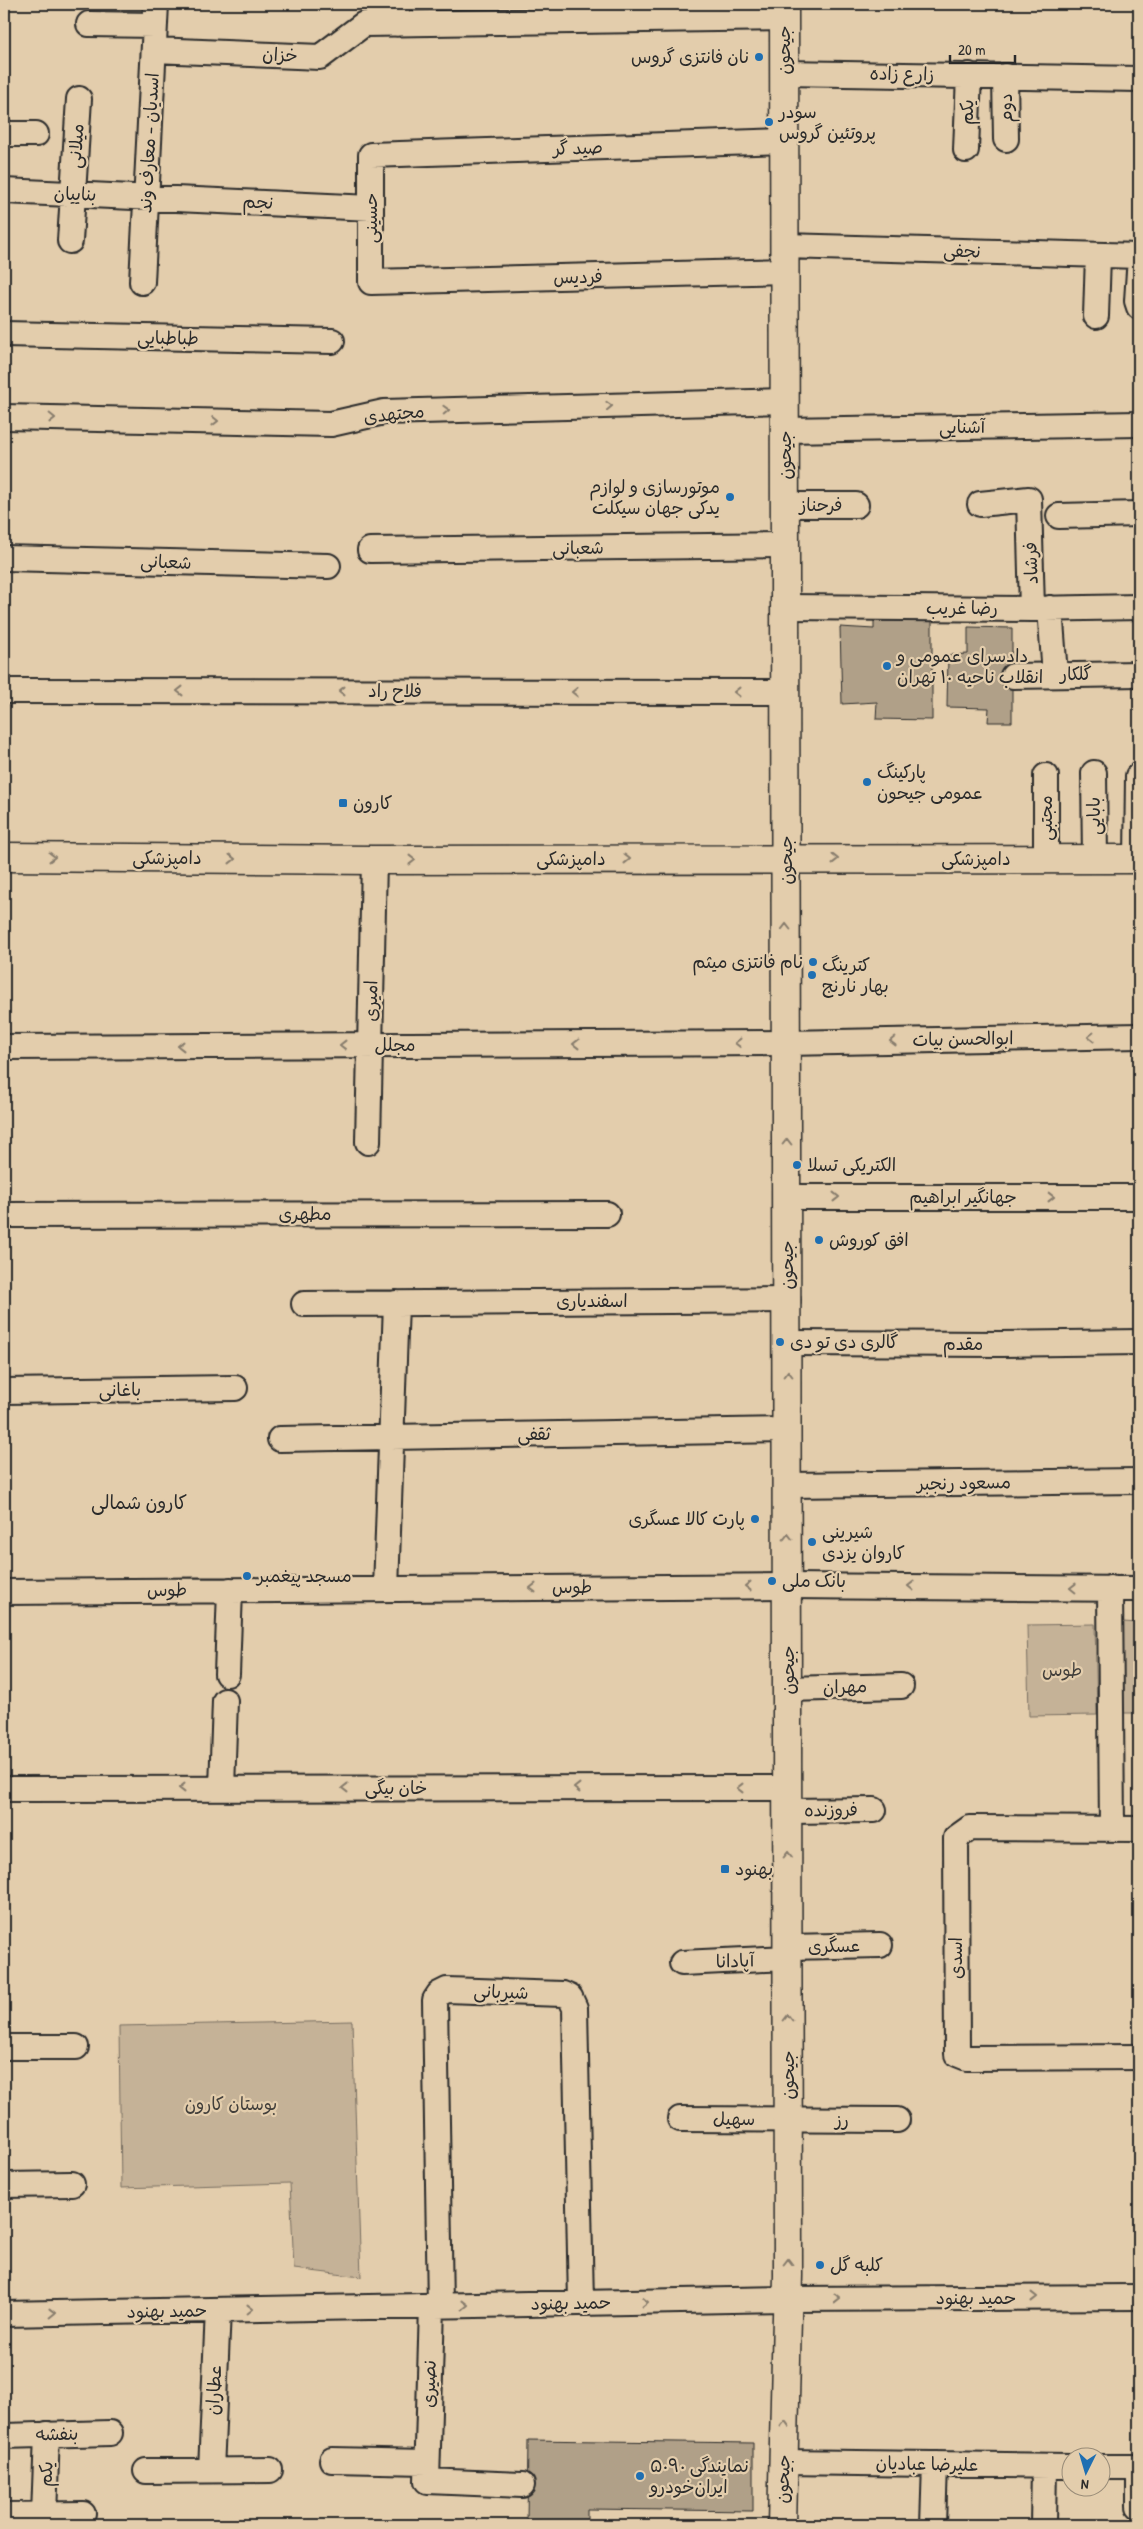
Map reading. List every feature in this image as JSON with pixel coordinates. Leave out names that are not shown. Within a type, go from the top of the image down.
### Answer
[{"type":"main road","name":"جیحون","points":[[782,2525],[788,2299],[788,1300],[784,11]]},
{"type":"main road","name":"دامپزشکی","points":[[4,857],[374,860],[1138,859]]},
{"type":"street","name":"خزان","points":[[154,50],[320,57],[364,24],[397,14],[784,11]]},
{"type":"street","name":"اسدیان - معارف وند","points":[[142,282],[155,15]]},
{"type":"street","points":[[89,24],[155,15]]},
{"type":"street","name":"زارع زاده","points":[[784,73],[1139,79]]},
{"type":"street","name":"یکم","points":[[966,150],[969,75]]},
{"type":"street","name":"دوم","points":[[1005,76],[1006,139]]},
{"type":"street","name":"میلانی","points":[[72,193],[79,99]]},
{"type":"street","points":[[4,134],[36,134]]},
{"type":"street","name":"صید گر","points":[[371,155],[784,141]]},
{"type":"street","name":"حسینی","points":[[371,155],[371,282]]},
{"type":"street","name":"بناییان","points":[[4,191],[146,196]]},
{"type":"street","points":[[70,241],[72,193]]},
{"type":"street","name":"نجم","points":[[146,196],[371,208]]},
{"type":"street","points":[[1096,316],[1098,255]]},
{"type":"street","name":"نجفی","points":[[785,258],[1139,256]]},
{"type":"street","name":"فردیس","points":[[371,282],[785,258]]},
{"type":"street","points":[[1139,272],[1137,301],[1139,306]]},
{"type":"street","name":"طباطبایی","points":[[4,334],[332,341]]},
{"type":"street","name":"مجتهدی","points":[[4,417],[330,424],[384,412],[785,401]]},
{"type":"street","name":"آشنایی","points":[[785,430],[1139,424]]},
{"type":"street","name":"فرشاد","points":[[980,504],[1029,499],[1029,517],[1041,609],[1055,675]]},
{"type":"street","name":"فرحناز","points":[[785,505],[856,505]]},
{"type":"street","points":[[1059,516],[1139,514]]},
{"type":"street","name":"شعبانی","points":[[370,550],[786,545]]},
{"type":"street","name":"شعبانی","points":[[4,558],[328,566]]},
{"type":"street","name":"رضا غریب","points":[[786,607],[1041,609],[1139,607]]},
{"type":"street","name":"گلکار","points":[[1013,676],[1139,674]]},
{"type":"street","name":"فلاح راد","points":[[4,691],[786,692]]},
{"type":"street","name":"بابایی","points":[[1094,773],[1095,859]]},
{"type":"street","name":"مجتبی","points":[[1046,776],[1046,859]]},
{"type":"street","points":[[1138,776],[1138,859]]},
{"type":"street","name":"امیری","points":[[368,1142],[374,860]]},
{"type":"street","name":"ابوالحسن بیات","points":[[787,1043],[1139,1036]]},
{"type":"street","name":"مجلل","points":[[4,1047],[787,1043]]},
{"type":"street","name":"جهانگیر ابراهیم","points":[[787,1197],[1139,1197]]},
{"type":"street","name":"مطهری","points":[[4,1215],[607,1214]]},
{"type":"street","name":"اسفندیاری","points":[[304,1304],[788,1300]]},
{"type":"street","points":[[386,1589],[396,1303]]},
{"type":"street","name":"مقدم","points":[[788,1343],[1001,1344],[1139,1342]]},
{"type":"street","name":"باغانی","points":[[4,1391],[235,1388]]},
{"type":"street","name":"ثقفی","points":[[280,1439],[788,1430]]},
{"type":"street","name":"مسعود رنجبر","points":[[788,1485],[1139,1481]]},
{"type":"street","name":"طوس","points":[[4,1592],[788,1586],[1139,1589]]},
{"type":"street","points":[[1110,1588],[1112,1828]]},
{"type":"street","points":[[226,1674],[230,1590]]},
{"type":"street","name":"مهران","points":[[788,1689],[901,1686]]},
{"type":"street","points":[[222,1788],[225,1701]]},
{"type":"street","name":"خان بیگی","points":[[4,1789],[222,1788],[788,1799]]},
{"type":"street","name":"فروزنده","points":[[788,1799],[874,1810]]},
{"type":"street","name":"اسدی","points":[[1139,1828],[970,1828],[956,1838],[957,2054],[967,2058],[1139,2057]]},
{"type":"street","name":"عسگری","points":[[788,1953],[880,1945]]},
{"type":"street","name":"آپادانا","points":[[682,1963],[788,1953]]},
{"type":"street","name":"شیربانی","points":[[436,2306],[435,2000],[439,1994],[447,1990],[563,1994],[570,1997],[575,2008],[581,2303]]},
{"type":"street","points":[[4,2047],[76,2047]]},
{"type":"street","name":"سهیل","points":[[680,2118],[788,2119]]},
{"type":"street","name":"رز","points":[[788,2119],[896,2120]]},
{"type":"street","points":[[4,2185],[72,2184]]},
{"type":"street","name":"حمید بهنود","points":[[4,2314],[788,2299],[1139,2296]]},
{"type":"street","name":"نصیری","points":[[436,2306],[427,2481],[522,2485]]},
{"type":"street","name":"عطاران","points":[[211,2470],[218,2310]]},
{"type":"street","name":"بنفشه","points":[[4,2436],[110,2433]]},
{"type":"street","name":"یکم","points":[[44,2514],[48,2434]]},
{"type":"street","points":[[332,2460],[427,2462]]},
{"type":"street","name":"علیرضا عبادیان","points":[[784,2462],[1060,2466]]},
{"type":"street","points":[[933,2525],[936,2464]]},
{"type":"street","points":[[1043,2525],[1044,2466]]},
{"type":"street","points":[[1110,2467],[1139,2467],[1139,2506]]},
{"type":"street","points":[[146,2471],[270,2470]]},
{"type":"street","points":[[4,2515],[83,2514]]},
{"type":"green space","name":"طوس","points":[[1123,1622],[1139,1623],[1139,1713],[1123,1713]]},
{"type":"green space","name":"طوس","points":[[1095,1624],[1097,1715],[1029,1716],[1027,1625]]},
{"type":"green space","name":"بوستان کارون","points":[[352,2021],[361,2277],[294,2269],[290,2183],[121,2188],[119,2026]]},
{"type":"building","name":"دادسرای عمومی و انقلاب ناحیه ۱۰ تهران","points":[[874,621],[932,621],[932,720],[876,719],[877,702],[842,704],[840,627],[874,629]]},
{"type":"building","points":[[968,627],[1012,628],[1012,722],[988,722],[989,708],[947,707],[948,655],[968,654]]},
{"type":"building","name":"نمایندگی ۵۰۹۰ ایران‌خودرو","points":[[528,2440],[753,2443],[753,2511],[587,2509],[587,2525],[527,2525]]},
{"type":"place","name":"نان فانتزی گروس","points":[[759,57]]},
{"type":"place","name":"سودر پروتئین گروس","points":[[769,122]]},
{"type":"place","name":"موتورسازی و لوازم یدکی جهان سیکلت","points":[[730,497]]},
{"type":"place","name":"دادسرای عمومی و انقلاب ناحیه ۱۰ تهران","points":[[887,666]]},
{"type":"place","name":"پارکینگ عمومی جیحون","points":[[867,782]]},
{"type":"place","name":"کارون","points":[[343,803]]},
{"type":"place","name":"نام فانتزی میثم","points":[[813,962]]},
{"type":"place","name":"کترینگ بهار نارنج","points":[[812,975]]},
{"type":"place","name":"الکتریکی تسلا","points":[[797,1165]]},
{"type":"place","name":"افق کوروش","points":[[819,1240]]},
{"type":"place","name":"گالری دی تو دی","points":[[780,1342]]},
{"type":"place","name":"پارت کالا عسگری","points":[[755,1519]]},
{"type":"place","name":"شیرینی کاروان یزدی","points":[[812,1542]]},
{"type":"place","name":"مسجد پیغمبر","points":[[247,1576]]},
{"type":"place","name":"بانک ملی","points":[[772,1581]]},
{"type":"place","name":"بهنود","points":[[725,1869]]},
{"type":"place","name":"کلبه گل","points":[[820,2265]]},
{"type":"place","name":"نمایندگی ۵۰۹۰ ایران‌خودرو","points":[[640,2476]]},
{"type":"district","name":"کارون شمالی","points":[[139,1502]]}]
